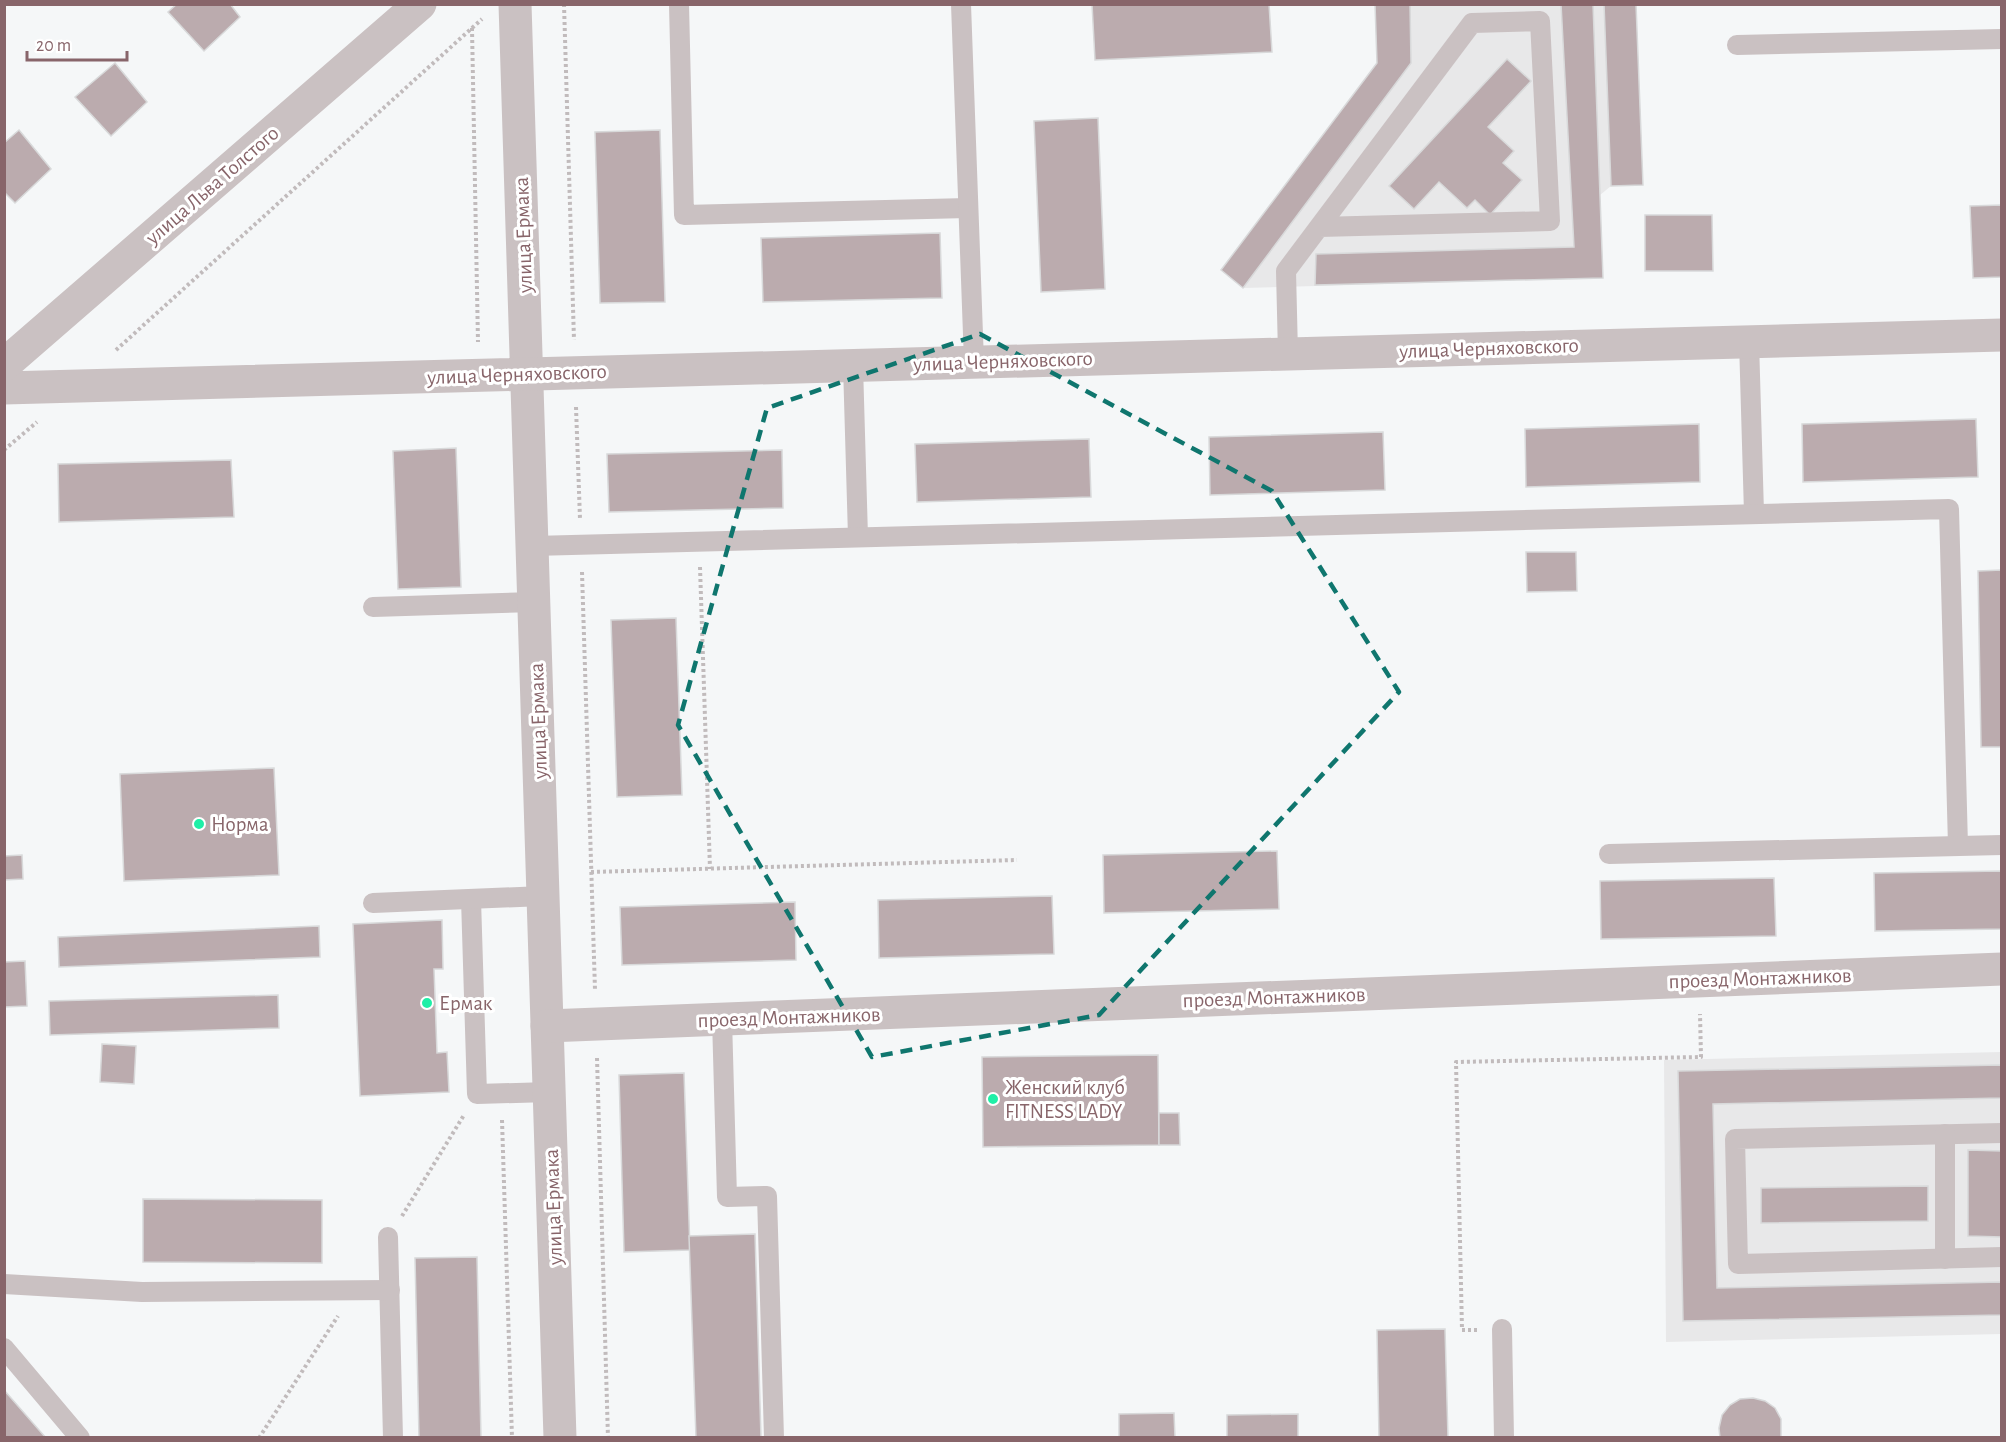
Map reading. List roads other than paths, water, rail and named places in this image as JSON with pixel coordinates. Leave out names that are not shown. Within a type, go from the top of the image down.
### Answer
[{"type":"street","name":"улица Льва Толстого","points":[[4,365],[420,4]]},
{"type":"street","name":"улица Ермака","points":[[515,4],[560,1437]]},
{"type":"street","name":"улица Черняховского","points":[[4,388],[2001,335]]},
{"type":"street","name":"проезд Монтажников","points":[[547,1026],[2001,969]]},
{"type":"lane","points":[[679,4],[684,215],[968,208]]},
{"type":"lane","points":[[961,4],[974,362]]},
{"type":"lane","points":[[1288,354],[1286,271],[1319,227],[1472,23],[1540,21],[1550,221],[1319,227]]},
{"type":"lane","points":[[1737,45],[2001,39]]},
{"type":"lane","points":[[1749,341],[1754,513]]},
{"type":"lane","points":[[853,365],[858,537]]},
{"type":"lane","points":[[532,546],[1948,509],[1958,846]]},
{"type":"lane","points":[[373,607],[534,602]]},
{"type":"lane","points":[[1609,854],[2001,845]]},
{"type":"lane","points":[[373,903],[543,896]]},
{"type":"lane","points":[[471,899],[477,1094],[549,1092]]},
{"type":"lane","points":[[722,1019],[728,1197],[767,1196],[774,1437]]},
{"type":"lane","points":[[2001,1133],[1735,1139],[1738,1264],[2001,1257]]},
{"type":"lane","points":[[1945,1134],[1945,1259]]},
{"type":"lane","points":[[388,1237],[393,1437]]},
{"type":"lane","points":[[4,1284],[142,1292],[390,1290]]},
{"type":"lane","points":[[1502,1329],[1504,1437]]},
{"type":"lane","points":[[4,1347],[80,1437]]},
{"type":"place","name":"Норма","points":[[199,824]]},
{"type":"place","name":"Ермак","points":[[427,1003]]},
{"type":"place","name":"Женский клуб FITNESS LADY","points":[[993,1099]]}]
